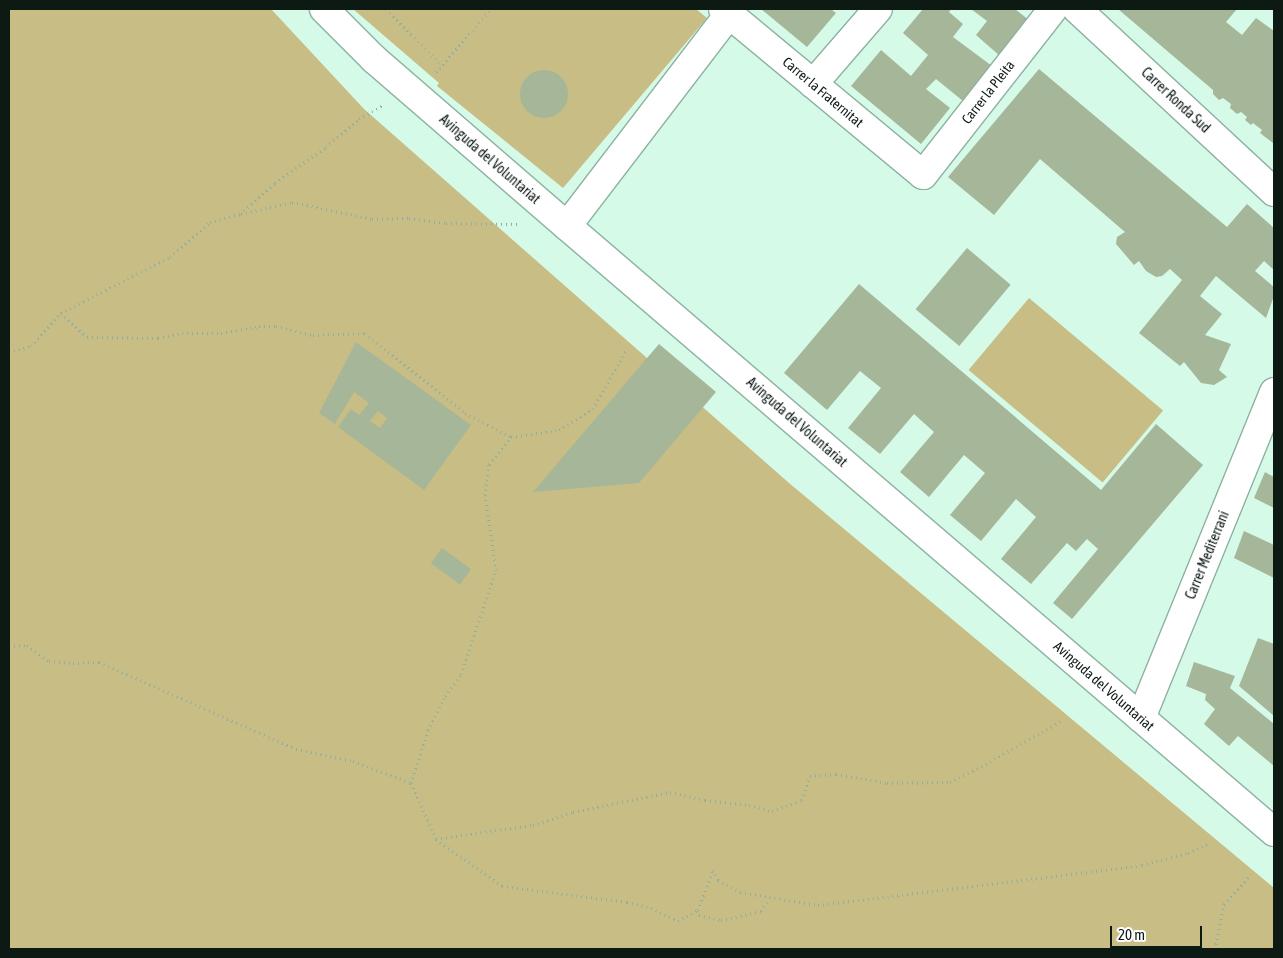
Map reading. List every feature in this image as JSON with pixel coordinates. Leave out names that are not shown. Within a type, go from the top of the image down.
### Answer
[{"type":"street","name":"Avinguda del Voluntariat","points":[[324,9],[374,59],[421,83],[567,226],[1274,832]]},
{"type":"street","points":[[813,84],[878,9]]},
{"type":"street","name":"Carrer la Pleita","points":[[923,175],[1052,9]]},
{"type":"street","name":"Carrer Ronda Sud","points":[[1077,9],[1274,192]]},
{"type":"street","points":[[567,226],[726,11]]},
{"type":"street","name":"Carrer la Fraternitat","points":[[726,11],[923,175]]},
{"type":"street","name":"Carrer Mediterrani","points":[[1141,718],[1265,441],[1274,392]]},
{"type":"path","points":[[386,9],[442,65]]},
{"type":"path","points":[[484,9],[488,13]]},
{"type":"path","points":[[240,214],[275,183],[326,147],[359,119],[421,83],[442,65],[491,9]]},
{"type":"path","points":[[9,352],[30,346],[61,313],[170,257],[210,222],[292,202],[372,218],[409,218],[446,223],[567,226]]},
{"type":"path","points":[[61,313],[87,337],[158,338],[182,333],[221,334],[236,329],[268,326],[313,334],[365,333],[464,413],[511,437],[559,430],[593,409],[627,349]]},
{"type":"path","points":[[511,437],[489,464],[486,495],[496,570],[461,674],[445,696],[428,730],[411,784],[436,839],[502,886],[555,895],[627,902],[651,908],[678,921],[698,910]]},
{"type":"path","points":[[9,646],[27,644],[50,661],[73,663],[99,662],[296,749],[353,761],[411,784]]},
{"type":"path","points":[[436,839],[533,825],[573,812],[670,792],[706,800],[749,804],[772,811],[802,800],[810,776],[836,774],[887,783],[950,782],[977,769],[1062,720]]},
{"type":"path","points":[[770,897],[761,912],[721,920],[699,915],[698,910],[713,870],[718,880],[740,892],[770,897],[818,905],[1142,865],[1188,854],[1210,842]]},
{"type":"path","points":[[1215,949],[1224,904],[1251,875]]},
{"type":"shaded area","points":[[9,9],[271,9],[364,109],[789,483],[1274,888],[1274,949],[9,949]]},
{"type":"shaded area","points":[[353,9],[696,9],[707,18],[563,188],[437,86],[439,83]]},
{"type":"shaded area","points":[[1029,298],[1163,410],[1103,482],[969,370]]},
{"type":"building","points":[[761,9],[831,9],[836,13],[807,47]]},
{"type":"building","points":[[923,9],[951,9],[949,12],[963,24],[953,37],[992,66],[963,101],[936,79],[926,89],[950,108],[921,144],[851,86],[881,50],[911,76],[928,55],[903,33]]},
{"type":"building","points":[[971,9],[1015,9],[1030,21],[1000,56],[976,35],[987,21]]},
{"type":"building","points":[[1118,9],[1237,9],[1226,22],[1242,35],[1256,18],[1274,31],[1273,143],[1260,133],[1262,130],[1245,120],[1247,117],[1241,112],[1237,114],[1230,108],[1231,104],[1223,98],[1219,100],[1213,94],[1213,90]]},
{"type":"building","points":[[1039,69],[1227,227],[1247,204],[1274,228],[1274,270],[1264,261],[1255,271],[1274,287],[1274,296],[1266,318],[1216,276],[1200,296],[1222,314],[1205,335],[1231,344],[1219,370],[1227,377],[1214,385],[1201,383],[1184,362],[1180,366],[1139,333],[1182,280],[1170,269],[1162,276],[1156,277],[1146,271],[1139,261],[1134,265],[1116,244],[1117,237],[1125,232],[1040,159],[994,215],[948,177]]},
{"type":"building","points":[[544,70],[553,72],[561,77],[566,85],[568,94],[566,103],[561,111],[553,116],[544,118],[535,116],[527,111],[522,103],[520,94],[522,85],[527,77],[535,72]]},
{"type":"building","points":[[967,248],[1011,285],[959,346],[916,309]]},
{"type":"building","points":[[859,284],[1101,490],[1156,424],[1203,465],[1072,619],[1053,603],[1098,549],[1087,539],[1076,551],[1067,543],[1031,584],[1001,559],[1036,517],[1016,499],[981,541],[950,515],[985,473],[964,455],[929,497],[900,472],[934,432],[914,414],[880,454],[848,428],[881,388],[860,371],[827,410],[784,373]]},
{"type":"building","points":[[356,342],[471,425],[424,490],[338,427],[351,409],[359,415],[369,403],[354,392],[335,424],[319,413]],"holes":[[[378,411],[387,418],[380,428],[370,421]]]},
{"type":"building","points":[[659,344],[716,392],[639,483],[533,492]]},
{"type":"building","points":[[1265,472],[1274,477],[1274,508],[1254,498]]},
{"type":"building","points":[[1244,531],[1274,545],[1274,578],[1234,558]]},
{"type":"building","points":[[442,548],[471,569],[460,585],[431,563]]},
{"type":"building","points":[[1258,638],[1274,644],[1274,716],[1239,686]]},
{"type":"building","points":[[1194,662],[1235,676],[1230,688],[1274,724],[1274,766],[1238,736],[1229,746],[1204,724],[1215,709],[1205,700],[1206,694],[1186,686]]}]
